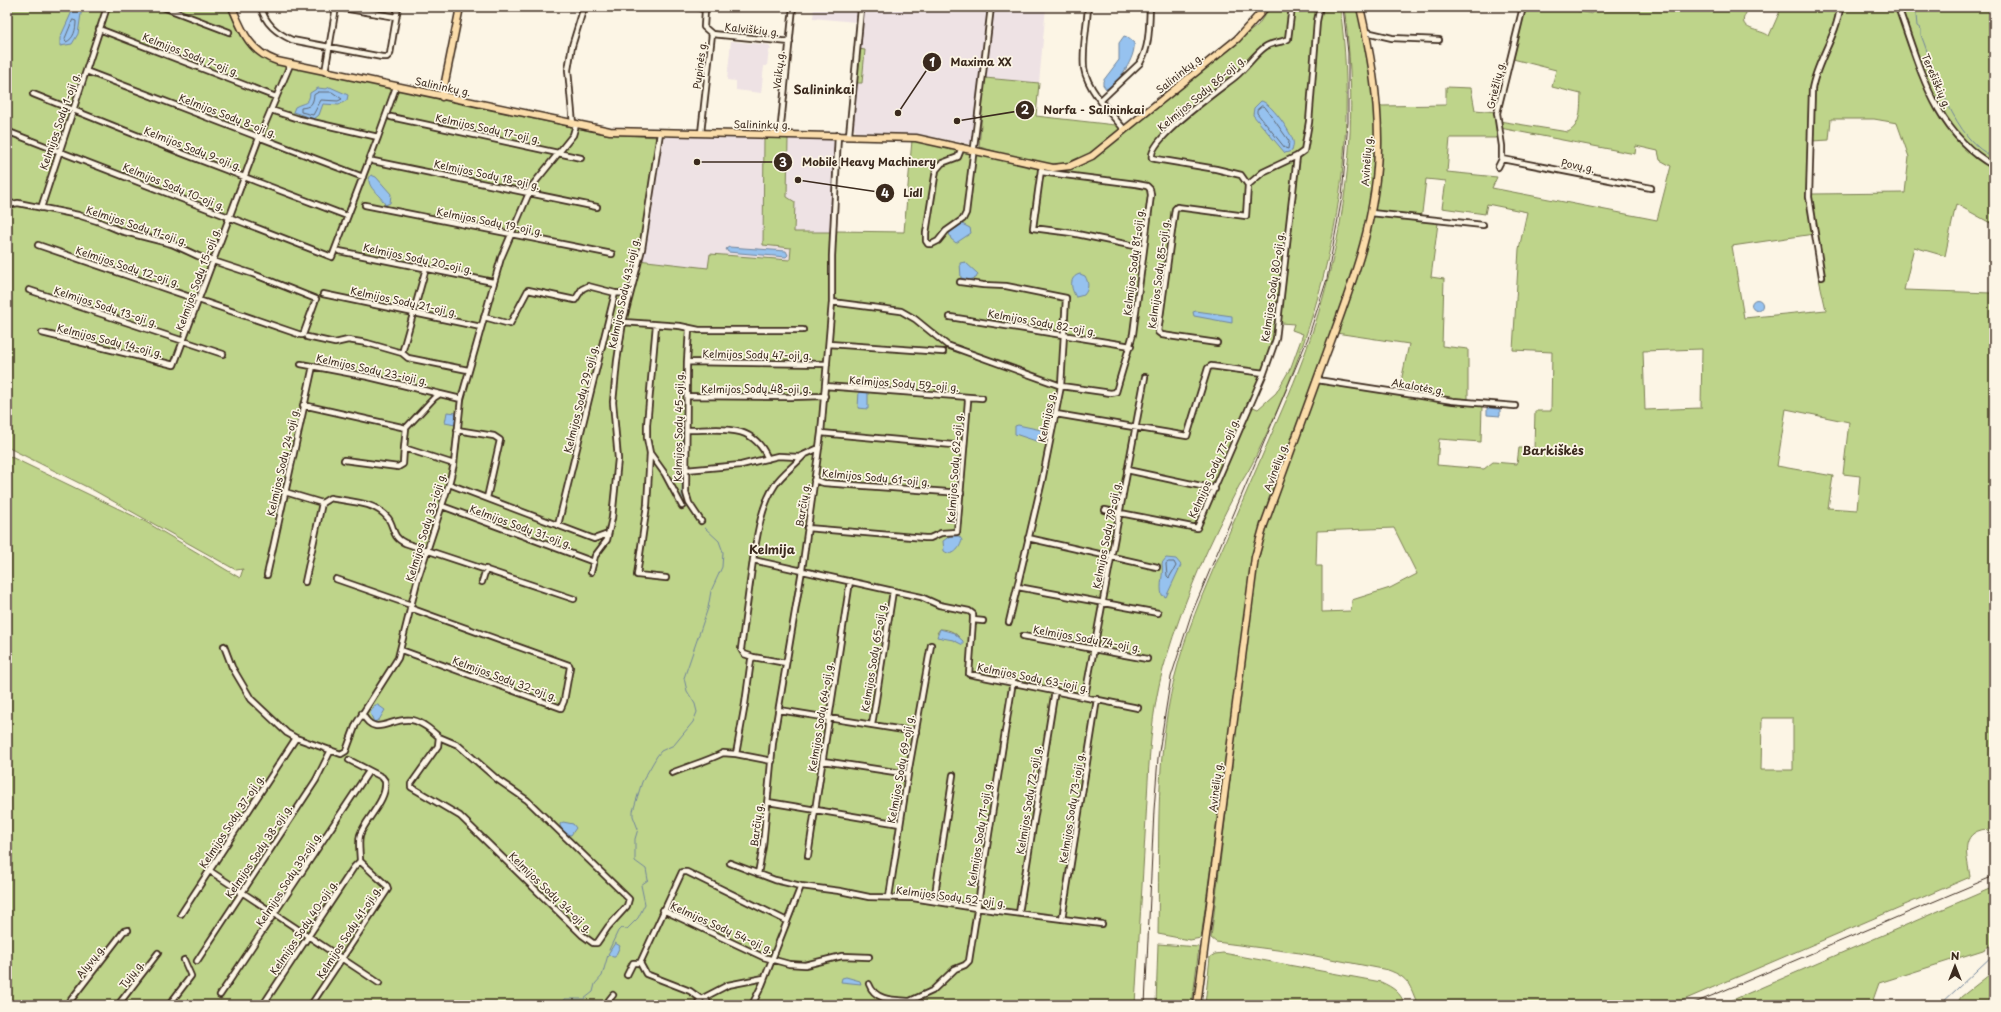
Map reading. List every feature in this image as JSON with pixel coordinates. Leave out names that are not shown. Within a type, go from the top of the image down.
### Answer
[{"type":"main road","name":"Salininkų g.","points":[[232,7],[245,37],[254,49],[265,57],[290,65],[575,124],[617,131],[660,133],[849,135],[916,138],[974,149],[1041,169],[1062,168],[1092,156],[1237,39],[1266,7]]},
{"type":"main road","points":[[442,96],[460,7]]},
{"type":"main road","name":"Avinėlių g.","points":[[1197,1005],[1255,557],[1264,525],[1359,263],[1371,213],[1377,174],[1378,139],[1376,88],[1360,7]]},
{"type":"street","name":"Kelmijos Sodų 1-oji g.","points":[[41,208],[58,150],[106,7]]},
{"type":"street","points":[[163,7],[229,32]]},
{"type":"street","points":[[261,7],[269,24],[282,36],[300,42],[387,57],[390,54],[398,7]]},
{"type":"street","points":[[324,72],[337,7],[396,17]]},
{"type":"street","points":[[575,124],[568,70],[572,46],[584,7]]},
{"type":"street","name":"Pupinės g.","points":[[698,7],[705,10],[704,27],[712,34],[700,133]]},
{"type":"street","name":"Vaikų g.","points":[[780,134],[793,7]]},
{"type":"street","points":[[962,147],[958,157],[942,163],[936,170],[926,239],[928,244],[935,243],[946,231],[964,218],[991,7]]},
{"type":"street","points":[[1088,7],[1084,69],[1090,83],[1101,100],[1124,129]]},
{"type":"street","points":[[1101,100],[1140,63],[1144,56],[1148,38],[1150,7]]},
{"type":"street","name":"Kelmijos Sodų 86-oji g.","points":[[1248,184],[1240,175],[1216,169],[1156,159],[1151,156],[1152,151],[1160,139],[1189,112],[1244,69],[1264,47],[1288,39],[1292,7]]},
{"type":"street","points":[[1248,184],[1263,172],[1298,156],[1303,152],[1305,146],[1317,21],[1320,7]]},
{"type":"street","name":"Griežlių g.","points":[[1498,167],[1502,159],[1502,146],[1497,113],[1523,7]]},
{"type":"street","points":[[1822,277],[1809,197],[1812,89],[1818,67],[1836,24],[1840,7]]},
{"type":"street","name":"Terešiškių g.","points":[[1898,7],[1929,90],[1942,116],[1953,134],[1969,150],[1994,166]]},
{"type":"street","points":[[849,135],[861,9]]},
{"type":"street","name":"Kelmijos Sodų 7-oji g.","points":[[99,28],[276,97]]},
{"type":"street","points":[[1366,32],[1392,38],[1439,40]]},
{"type":"street","name":"Kalviškių g.","points":[[712,34],[790,42]]},
{"type":"street","name":"Kelmijos Sodų 15-oji g.","points":[[174,365],[259,138],[290,65]]},
{"type":"street","name":"Kelmijos Sodų 8-oji g.","points":[[86,70],[363,177]]},
{"type":"street","points":[[347,216],[396,87]]},
{"type":"street","name":"Kelmijos Sodų 9-oji g.","points":[[33,94],[245,178],[347,216]]},
{"type":"street","points":[[271,110],[299,119],[378,137]]},
{"type":"street","name":"Kelmijos Sodų 17-oji g.","points":[[391,117],[581,158]]},
{"type":"street","name":"Kelmijos Sodų 33-ioji g.","points":[[331,750],[344,753],[348,748],[356,724],[362,713],[396,665],[427,550],[449,484],[454,464],[461,399],[493,282],[501,258],[535,181],[573,135],[575,124]]},
{"type":"street","name":"Kelmijos Sodų 10-oji g.","points":[[9,132],[332,257],[347,216]]},
{"type":"street","name":"Kelmijos Sodų 43-ioji g.","points":[[592,572],[597,553],[604,545],[608,534],[616,494],[618,459],[613,402],[623,322],[642,249],[660,133]]},
{"type":"street","name":"Barčių g.","points":[[758,874],[779,710],[802,570],[821,433],[832,302],[832,256],[838,135]]},
{"type":"street","name":"Kelmijos Sodų 80-oji g.","points":[[1264,373],[1276,339],[1298,156]]},
{"type":"street","name":"Povų g.","points":[[1502,159],[1651,188]]},
{"type":"street","name":"Kelmijos Sodų 18-oji g.","points":[[373,161],[597,207]]},
{"type":"street","points":[[1041,169],[1033,228],[1072,233],[1144,248]]},
{"type":"street","name":"Kelmijos Sodų 81-oji g.","points":[[1041,169],[1149,187],[1151,195],[1130,346],[1116,392],[1111,393],[1061,386]]},
{"type":"street","name":"Kelmijos Sodų 85-oji g.","points":[[1217,343],[1160,334],[1158,332],[1175,209],[1177,207],[1246,216],[1248,184]]},
{"type":"street","points":[[7,205],[18,203],[41,208]]},
{"type":"street","name":"Kelmijos Sodų 19-oji g.","points":[[365,204],[511,235],[612,254]]},
{"type":"street","name":"Kelmijos Sodų 11-oji g.","points":[[41,208],[78,215],[98,221],[121,231],[160,240],[316,299],[305,336]]},
{"type":"street","points":[[1371,213],[1483,225]]},
{"type":"street","name":"Kelmijos Sodų 12-oji g.","points":[[38,245],[305,336],[335,343],[348,340],[367,343],[402,353],[408,358],[468,370]]},
{"type":"street","name":"Kelmijos Sodų 20-oji g.","points":[[339,251],[493,282]]},
{"type":"street","points":[[402,353],[426,268]]},
{"type":"street","points":[[960,282],[1006,286],[1063,296],[1067,301],[1061,386]]},
{"type":"street","points":[[484,317],[510,324],[528,290],[575,300],[582,289],[588,286],[615,293],[630,294]]},
{"type":"street","name":"Kelmijos Sodų 13-oji g.","points":[[29,290],[223,354]]},
{"type":"street","name":"Kelmijos Sodų 29-oji g.","points":[[558,525],[615,293]]},
{"type":"street","name":"Kelmijos Sodų 21-oji g.","points":[[323,294],[481,327]]},
{"type":"street","name":"Kelmijos g.","points":[[832,302],[901,311],[915,319],[947,345],[1061,386],[1018,587],[1009,622]]},
{"type":"street","name":"Kelmijos Sodų 82-oji g.","points":[[950,317],[1130,346]]},
{"type":"street","points":[[623,322],[680,326],[690,329],[803,330]]},
{"type":"street","points":[[656,325],[647,425],[647,438],[650,453],[647,505],[636,575],[666,578]]},
{"type":"street","name":"Kelmijos Sodų 45-oji g.","points":[[690,329],[687,362],[687,500],[701,522]]},
{"type":"street","name":"Kelmijos Sodų 14-oji g.","points":[[42,333],[174,365]]},
{"type":"street","points":[[829,344],[943,352]]},
{"type":"street","name":"Kelmijos Sodų 47-oji g.","points":[[687,362],[827,364]]},
{"type":"street","name":"Kelmijos Sodų 23-ioji g.","points":[[300,364],[377,379],[440,394]]},
{"type":"street","points":[[303,405],[313,366]]},
{"type":"street","points":[[1056,414],[1187,436],[1208,368],[1211,366],[1264,373]]},
{"type":"street","name":"Kelmijos Sodų 77-oji g.","points":[[1105,510],[1196,528],[1215,489],[1264,373]]},
{"type":"street","name":"Kelmijos Sodų 79-oji g.","points":[[1086,696],[1145,378]]},
{"type":"street","name":"Akalotės g.","points":[[1317,380],[1453,401],[1515,406]]},
{"type":"street","name":"Kelmijos Sodų 59-oji g.","points":[[825,386],[982,398]]},
{"type":"street","points":[[344,460],[398,467],[403,464],[406,428],[434,398],[440,394],[461,399]]},
{"type":"street","name":"Kelmijos Sodų 48-oji g.","points":[[687,396],[825,396]]},
{"type":"street","name":"Kelmijos Sodų 62-oji g.","points":[[807,528],[925,538],[930,538],[942,533],[955,533],[958,530],[968,401],[967,397]]},
{"type":"street","name":"Kelmijos Sodų 24-oji g.","points":[[267,575],[303,405],[406,428]]},
{"type":"street","points":[[457,430],[494,436],[501,442],[487,498]]},
{"type":"street","points":[[687,430],[731,430],[749,435],[761,444],[768,459]]},
{"type":"street","points":[[821,433],[964,446]]},
{"type":"street","points":[[404,448],[454,464]]},
{"type":"street","points":[[786,663],[753,657],[744,654],[741,649],[753,560],[758,532],[772,491],[780,479],[803,456],[819,448]]},
{"type":"street","points":[[650,453],[665,474],[682,506]]},
{"type":"street","points":[[686,470],[741,465],[778,456],[803,456]]},
{"type":"street","points":[[1128,470],[1215,489]]},
{"type":"street","name":"Kelmijos Sodų 61-oji g.","points":[[814,480],[824,483],[961,492]]},
{"type":"street","points":[[449,484],[594,539],[608,534]]},
{"type":"street","points":[[285,492],[322,503]]},
{"type":"street","points":[[305,582],[322,503],[330,498],[376,507],[388,518],[392,529],[399,539],[427,550],[574,599]]},
{"type":"street","name":"Kelmijos Sodų 31-oji g.","points":[[442,506],[594,562]]},
{"type":"street","points":[[1028,538],[1157,567]]},
{"type":"street","points":[[753,560],[921,598],[939,605],[969,611],[972,614],[973,620],[983,621]]},
{"type":"street","points":[[482,582],[486,569]]},
{"type":"street","points":[[336,579],[411,606]]},
{"type":"street","name":"Kelmijos Sodų 64-oji g.","points":[[808,856],[850,581]]},
{"type":"street","points":[[1018,587],[1158,613]]},
{"type":"street","name":"Kelmijos Sodų 65-oji g.","points":[[872,725],[893,591]]},
{"type":"street","name":"Kelmijos Sodų 32-oji g.","points":[[400,650],[561,708],[564,701],[570,667],[568,665],[411,606]]},
{"type":"street","name":"Kelmijos Sodų 63-ioji g.","points":[[973,620],[969,674],[1013,681],[1138,708]]},
{"type":"street","name":"Kelmijos Sodų 74-oji g.","points":[[1023,636],[1147,659]]},
{"type":"street","name":"Kelmijos Sodų 69-oji g.","points":[[889,897],[908,774],[931,644]]},
{"type":"street","points":[[224,646],[229,662],[251,699],[287,732],[296,738],[331,750]]},
{"type":"street","points":[[736,754],[751,660],[753,657]]},
{"type":"street","name":"Kelmijos Sodų 71-oji g.","points":[[909,1003],[932,991],[955,969],[968,962],[1013,681]]},
{"type":"street","name":"Kelmijos Sodų 72-oji g.","points":[[1020,913],[1055,690]]},
{"type":"street","name":"Kelmijos Sodų 73-ioji g.","points":[[1062,919],[1097,699]]},
{"type":"street","points":[[779,710],[916,732]]},
{"type":"street","name":"Kelmijos Sodų 34-oji g.","points":[[362,713],[368,723],[372,726],[382,726],[395,721],[412,720],[426,727],[439,737],[458,745],[498,780],[527,800],[627,897],[629,901],[627,906],[608,927],[597,943],[593,943],[582,935],[460,816],[412,787],[412,784],[438,746],[439,737]]},
{"type":"street","name":"Kelmijos Sodų 37-oji g.","points":[[181,914],[296,738]]},
{"type":"street","name":"Kelmijos Sodų 38-oji g.","points":[[197,961],[316,780],[331,750]]},
{"type":"street","points":[[672,773],[697,763],[717,758],[724,753],[772,761]]},
{"type":"street","points":[[349,760],[383,779],[385,786],[382,795],[360,837],[360,861]]},
{"type":"street","points":[[823,761],[908,774]]},
{"type":"street","name":"Kelmijos Sodų 39-oji g.","points":[[220,995],[369,771]]},
{"type":"street","points":[[934,901],[953,775]]},
{"type":"street","points":[[768,802],[816,808],[900,824]]},
{"type":"street","name":"Kelmijos Sodų 40-oji g.","points":[[263,1005],[354,867],[360,861]]},
{"type":"street","name":"Kelmijos Sodų 41-oji g.","points":[[311,1005],[388,889],[387,886],[360,861]]},
{"type":"street","name":"Kelmijos Sodų 52-oji g.","points":[[730,863],[758,874],[801,886],[840,891],[869,897],[889,897],[934,901],[976,908],[1102,924]]},
{"type":"street","points":[[210,871],[379,983]]},
{"type":"street","points":[[640,963],[681,873],[685,871],[787,921]]},
{"type":"street","points":[[752,1005],[762,985],[801,886]]},
{"type":"street","name":"Kelmijos Sodų 54-oji g.","points":[[663,910],[690,924],[771,960],[789,964],[805,965],[842,956],[869,956]]},
{"type":"street","name":"Alyvų g.","points":[[67,1005],[124,931],[128,930]]},
{"type":"street","name":"Tujų g.","points":[[118,1005],[158,953]]},
{"type":"street","points":[[169,1005],[191,976],[184,960]]},
{"type":"street","points":[[627,975],[633,963],[640,963]]},
{"type":"street","points":[[640,963],[646,974],[690,991],[704,998],[709,1005]]},
{"type":"street","points":[[696,1005],[704,998],[728,985],[764,978]]},
{"type":"street","points":[[869,984],[872,992],[888,1000],[909,1003]]},
{"type":"street","points":[[605,1005],[613,994]]},
{"type":"shaded area","points":[[814,7],[1046,7],[1039,83],[985,78],[979,146],[924,135],[856,132],[853,127],[856,83],[862,83],[865,50],[854,49],[856,22],[813,18]]},
{"type":"shaded area","points":[[731,41],[769,45],[771,50],[769,50],[767,66],[764,66],[761,93],[736,90],[736,81],[727,80]]},
{"type":"shaded area","points":[[657,137],[764,137],[763,245],[791,248],[790,260],[710,254],[708,268],[638,260]]},
{"type":"shaded area","points":[[788,138],[831,139],[835,143],[831,232],[794,232],[795,203],[787,197]]},
{"type":"green space","points":[[7,7],[228,7],[244,40],[255,52],[272,63],[604,134],[657,137],[638,260],[708,268],[710,254],[790,260],[791,248],[763,245],[764,137],[788,138],[787,197],[795,202],[794,232],[831,232],[831,234],[836,231],[904,232],[912,140],[1058,169],[1078,166],[1102,151],[1258,25],[1270,7],[1340,7],[1345,67],[1346,126],[1341,185],[1331,242],[1317,299],[1299,355],[1277,410],[1252,464],[1218,528],[1189,592],[1173,637],[1161,678],[1153,718],[1149,758],[1135,1005],[7,1005],[7,455],[146,522],[240,578],[243,569],[236,570],[95,491],[7,447]],"holes":[[[1281,323],[1294,324],[1292,330],[1303,334],[1291,367],[1276,393],[1258,409],[1253,407],[1276,343]],[[940,629],[948,630],[954,633],[959,637],[963,644],[937,633]]]},
{"type":"green space","points":[[1344,7],[1358,7],[1371,74],[1376,128],[1371,200],[1356,265],[1290,446],[1269,498],[1253,554],[1201,938],[1190,940],[1158,934],[1161,762],[1165,728],[1179,661],[1189,630],[1307,348],[1322,300],[1334,253],[1343,204],[1349,155],[1351,106],[1349,57]]},
{"type":"green space","points":[[1524,7],[1561,7],[1592,14],[1593,7],[1753,7],[1746,13],[1744,23],[1751,29],[1769,36],[1780,11],[1775,7],[1994,7],[1994,225],[1956,204],[1945,256],[1914,247],[1904,290],[1991,293],[1994,286],[1994,836],[1988,830],[1983,829],[1974,833],[1970,837],[1966,849],[1970,877],[1672,1005],[1418,1005],[1405,979],[1388,970],[1300,953],[1216,942],[1211,938],[1250,612],[1256,570],[1267,524],[1319,382],[1398,395],[1409,344],[1336,333],[1353,289],[1371,229],[1378,187],[1380,160],[1380,106],[1446,105],[1446,87],[1471,88],[1475,110],[1496,112],[1498,138],[1450,138],[1447,172],[1497,177],[1492,188],[1657,220],[1671,166],[1660,160],[1658,151],[1636,146],[1635,154],[1500,128],[1499,121],[1568,132],[1576,125],[1580,110],[1581,94],[1552,87],[1556,70],[1513,59]],"holes":[[[1831,119],[1874,119],[1897,123],[1909,157],[1905,193],[1812,194],[1812,141],[1829,140]],[[1426,179],[1446,181],[1442,208],[1485,214],[1487,204],[1527,212],[1519,249],[1513,350],[1552,352],[1551,411],[1535,411],[1534,448],[1519,448],[1517,464],[1493,462],[1484,469],[1437,465],[1439,439],[1481,442],[1482,406],[1468,405],[1468,349],[1442,346],[1444,279],[1431,277],[1438,223],[1421,221]],[[1814,234],[1821,278],[1819,279],[1826,310],[1744,318],[1732,246]],[[1702,349],[1701,408],[1645,410],[1643,351]],[[1786,409],[1849,422],[1843,474],[1860,476],[1857,510],[1828,508],[1833,476],[1777,466]],[[1394,528],[1417,574],[1390,588],[1352,600],[1351,611],[1322,612],[1322,566],[1316,566],[1317,531]],[[1762,718],[1793,718],[1793,770],[1761,770]]]},
{"type":"green space","points":[[859,49],[865,50],[862,83],[856,83]]},
{"type":"green space","points":[[985,78],[1039,83],[1036,116],[1124,126],[1101,146],[1086,156],[1060,164],[1033,162],[979,147]]},
{"type":"green space","points":[[1994,887],[1994,943],[1983,950],[1879,983],[1873,1000],[1868,1005],[1721,1005]]},
{"type":"green space","points":[[1158,944],[1199,947],[1192,1005],[1156,1005]]},
{"type":"green space","points":[[1223,953],[1381,982],[1390,986],[1396,991],[1405,1005],[1205,1005],[1210,957],[1215,954]]},
{"type":"green space","points":[[1994,971],[1994,1005],[1956,1005],[1961,997]]},
{"type":"water","points":[[74,7],[82,7],[78,34],[72,44],[60,46],[60,38]]},
{"type":"water","points":[[1124,36],[1134,43],[1132,55],[1121,76],[1106,89],[1103,85],[1103,81],[1119,60],[1119,43]]},
{"type":"water","points":[[330,87],[348,95],[347,100],[339,105],[323,104],[319,115],[314,119],[293,112],[295,107],[306,103],[310,93],[318,88],[326,89]]},
{"type":"water","points":[[1261,101],[1270,106],[1280,118],[1293,142],[1292,151],[1285,153],[1253,115],[1254,108]]},
{"type":"water","points":[[371,175],[376,177],[391,194],[390,203],[385,205],[371,187],[369,179]]},
{"type":"water","points":[[962,224],[970,228],[971,233],[956,243],[951,239],[949,233]]},
{"type":"water","points":[[729,247],[786,251],[788,255],[786,257],[728,252],[726,249]]},
{"type":"water","points":[[965,262],[978,274],[976,278],[969,280],[961,278],[960,263]]},
{"type":"water","points":[[1080,274],[1085,276],[1088,288],[1084,295],[1076,297],[1072,287],[1072,280]]},
{"type":"water","points":[[1757,299],[1761,301],[1763,305],[1761,309],[1757,311],[1753,309],[1751,305],[1753,301]]},
{"type":"water","points":[[1196,311],[1232,316],[1232,323],[1194,316],[1193,312]]},
{"type":"water","points":[[859,391],[868,392],[868,409],[858,408]]},
{"type":"water","points":[[1487,408],[1500,409],[1500,416],[1487,415]]},
{"type":"water","points":[[447,412],[457,413],[455,425],[445,423]]},
{"type":"water","points":[[1018,425],[1046,431],[1048,433],[1046,442],[1036,441],[1015,434],[1015,426]]},
{"type":"water","points":[[950,536],[959,536],[962,540],[956,551],[953,553],[947,553],[944,551],[943,541]]},
{"type":"water","points":[[1166,558],[1176,559],[1181,565],[1166,597],[1162,595],[1161,587],[1162,563]]},
{"type":"water","points":[[940,629],[954,633],[963,641],[963,645],[953,640],[937,637]]},
{"type":"water","points":[[375,705],[378,705],[385,710],[379,720],[374,722],[370,713]]},
{"type":"water","points":[[563,822],[573,824],[576,828],[571,835],[562,830],[560,824]]},
{"type":"water","points":[[615,943],[620,946],[615,957],[613,957],[608,954]]},
{"type":"water","points":[[846,977],[860,981],[861,984],[841,982],[842,978]]},
{"type":"waterway","points":[[1911,7],[1916,15],[1917,26],[1921,29],[1921,35],[1940,85],[1957,121],[1968,137],[1980,149],[1994,157]]},
{"type":"waterway","points":[[684,374],[682,496],[694,515]]},
{"type":"waterway","points":[[609,950],[618,931],[621,928],[627,929],[638,918],[645,904],[641,885],[648,880],[646,869],[635,861],[635,839],[638,829],[633,816],[633,811],[642,782],[657,756],[661,751],[674,745],[693,722],[697,712],[695,704],[687,691],[684,678],[708,608],[711,591],[722,567],[723,552],[719,541],[705,528]]},
{"type":"waterway","points":[[1940,1005],[1994,954]]},
{"type":"waterway","points":[[563,1005],[565,999],[584,999],[593,992],[595,984],[602,976],[608,955]]},
{"type":"railway","points":[[1145,1005],[1154,810],[1158,758],[1171,677],[1191,615],[1308,338],[1327,279],[1342,197],[1348,122],[1348,53],[1343,7]]},
{"type":"railway","points":[[1690,1005],[1994,876]]},
{"type":"place","name":"Maxima XX","points":[[898,113]]},
{"type":"place","name":"Norfa - Salininkai","points":[[957,121]]},
{"type":"place","name":"Mobile Heavy Machinery","points":[[697,162]]},
{"type":"place","name":"Lidl","points":[[798,180]]},
{"type":"district","name":"Salininkai","points":[[824,89]]},
{"type":"district","name":"Barkiškės","points":[[1553,450]]},
{"type":"district","name":"Kelmija","points":[[772,549]]}]
